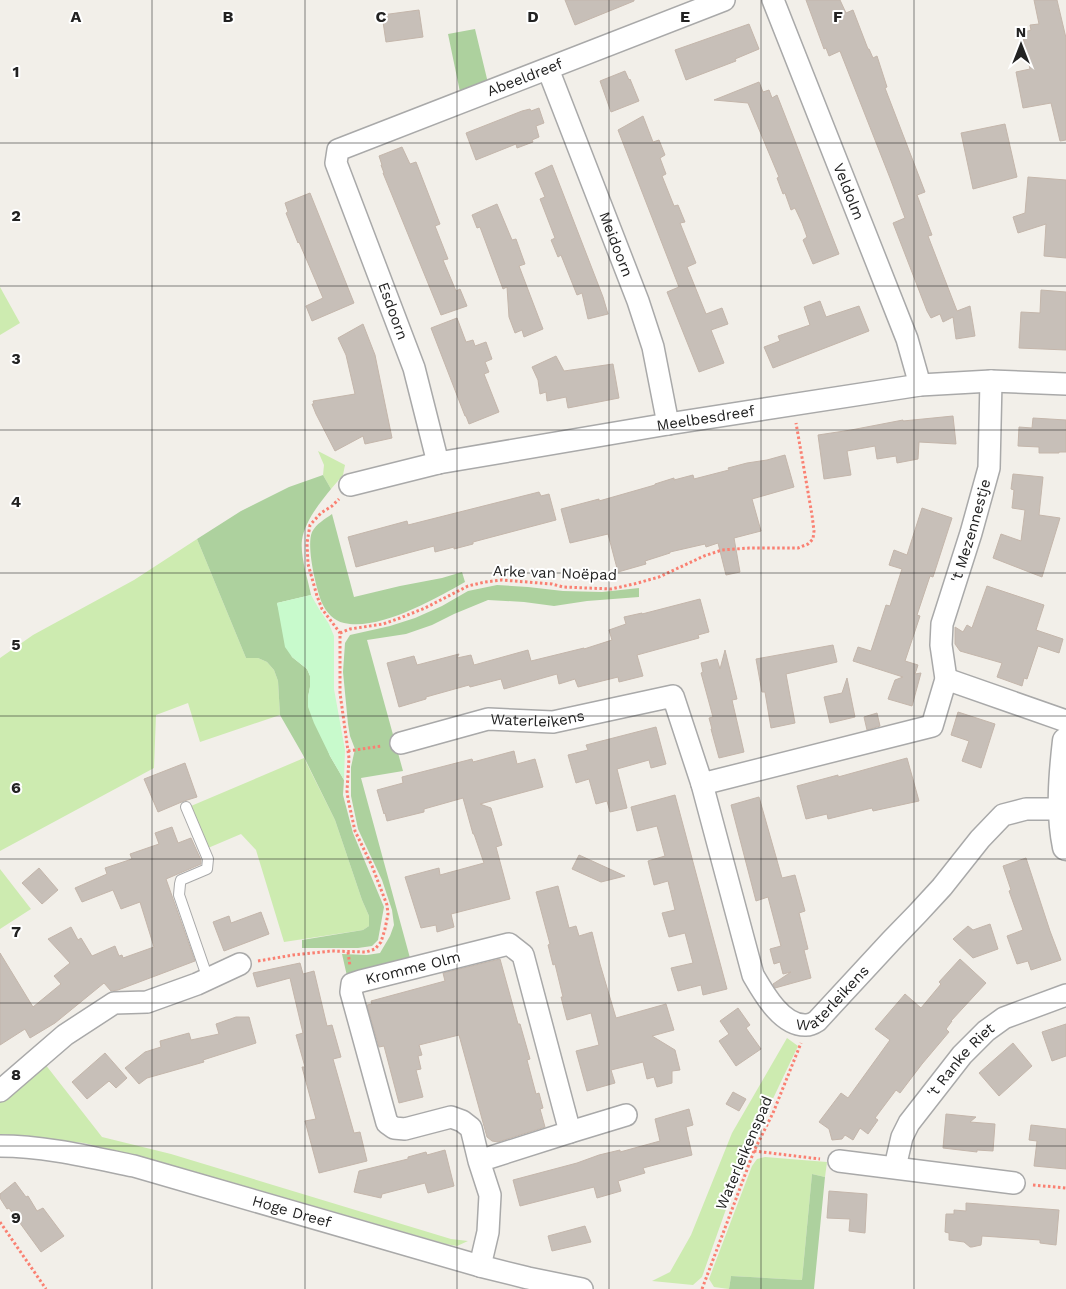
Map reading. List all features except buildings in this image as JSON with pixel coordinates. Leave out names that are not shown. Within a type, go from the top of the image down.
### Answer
[{"type":"street","name":"Abeeldreef","points":[[336,163],[338,150],[548,69],[696,5],[724,0]]},
{"type":"street","name":"Veldolm","points":[[773,0],[907,338],[920,385]]},
{"type":"street","name":"Meidoorn","points":[[548,69],[638,301],[653,346],[668,424]]},
{"type":"street","name":"Esdoorn","points":[[336,163],[414,368],[438,463]]},
{"type":"street","name":"Meelbesdreef","points":[[350,485],[438,463],[668,424],[920,385],[991,381],[1066,384]]},
{"type":"street","name":"'t Mezennestje","points":[[946,679],[941,645],[942,624],[971,534],[989,468],[991,381]]},
{"type":"street","points":[[702,784],[932,726],[946,679],[1066,721]]},
{"type":"street","name":"Waterleikens","points":[[401,744],[488,719],[553,722],[672,696],[702,784],[753,976],[766,998],[786,1019],[808,1026],[818,1021],[918,914],[980,839],[1003,815],[1026,809],[1062,809]]},
{"type":"street","points":[[1066,741],[1063,765],[1062,809],[1066,847]]},
{"type":"street","name":"Kromme Olm","points":[[480,1266],[488,1232],[490,1195],[471,1128],[462,1121],[451,1117],[405,1129],[394,1128],[387,1123],[351,992],[352,984],[508,944],[523,955],[570,1132]]},
{"type":"street","points":[[0,1091],[65,1035],[114,1003],[147,1002],[197,984],[240,964]]},
{"type":"street","name":"'t Ranke Riet","points":[[895,1167],[902,1137],[909,1123],[962,1055],[986,1031],[1004,1018],[1066,995]]},
{"type":"street","points":[[479,1161],[626,1115]]},
{"type":"street","name":"Hoge Dreef","points":[[0,1146],[82,1155],[134,1166],[480,1266],[582,1289]]},
{"type":"street","points":[[839,1161],[1014,1183]]},
{"type":"lane","points":[[186,807],[209,864],[207,869],[182,880],[179,895],[208,979]]},
{"type":"path","name":"Arke van Noëpad","points":[[340,633],[350,629],[383,624],[425,608],[468,586],[485,582],[502,580],[552,584],[563,587],[611,589],[659,577],[704,556],[722,550],[798,548],[808,544],[813,539],[814,531],[793,404]]},
{"type":"path","points":[[240,964],[331,951],[366,952],[375,949],[381,942],[385,929],[388,914],[387,905],[356,831],[347,791],[349,758],[340,693],[340,633],[322,609],[308,564],[307,543],[310,525],[321,513],[332,506],[350,485]]},
{"type":"path","points":[[348,751],[401,744]]},
{"type":"path","name":"Waterleikenspad","points":[[702,1289],[754,1151],[808,1026]]},
{"type":"path","points":[[754,1151],[839,1161]]},
{"type":"path","points":[[1014,1183],[1066,1188]]},
{"type":"path","points":[[0,1222],[46,1289]]},
{"type":"green space","points":[[475,29],[488,83],[460,92],[448,34]]},
{"type":"green space","points":[[0,287],[20,323],[0,335]]},
{"type":"green space","points":[[318,451],[345,465],[343,475],[331,489],[323,475],[324,465]]},
{"type":"green space","points":[[323,475],[331,489],[309,519],[302,540],[303,560],[311,595],[277,603],[292,657],[307,669],[310,676],[308,697],[330,756],[344,780],[343,795],[353,833],[384,907],[378,940],[372,946],[358,948],[302,948],[302,940],[363,930],[369,926],[369,916],[335,820],[303,755],[280,715],[278,681],[274,670],[267,662],[258,658],[246,658],[197,539],[241,511],[289,487]]},
{"type":"green space","points":[[332,514],[354,597],[462,572],[465,582],[423,605],[390,618],[358,624],[344,623],[337,620],[331,616],[322,603],[312,568],[310,547],[310,538],[314,529]]},
{"type":"green space","points":[[197,539],[246,658],[258,658],[267,662],[274,670],[278,681],[280,715],[200,742],[188,703],[156,715],[154,768],[0,851],[0,658],[33,635],[134,580]]},
{"type":"green space","points":[[497,585],[563,591],[602,592],[639,588],[639,597],[554,606],[488,600],[432,625],[406,634],[367,640],[403,771],[361,778],[410,958],[347,976],[342,954],[367,955],[380,953],[394,925],[392,910],[382,880],[358,829],[351,796],[351,767],[355,749],[348,724],[343,672],[345,643],[350,635],[415,618],[442,606],[468,591]]},
{"type":"green space","points":[[311,595],[329,624],[334,636],[334,689],[345,750],[344,780],[330,756],[308,707],[310,676],[307,669],[292,657],[285,647],[277,603]]},
{"type":"green space","points":[[304,758],[335,820],[369,916],[369,926],[363,930],[284,942],[256,850],[241,834],[208,848],[191,806]]},
{"type":"green space","points":[[0,869],[31,909],[0,929]]},
{"type":"green space","points":[[787,1038],[798,1046],[742,1164],[702,1277],[693,1285],[652,1281],[670,1272],[691,1235],[732,1133]]},
{"type":"green space","points":[[45,1064],[102,1137],[171,1154],[451,1239],[468,1241],[457,1246],[446,1244],[147,1158],[84,1143],[0,1134],[0,1101]]},
{"type":"green space","points":[[765,1157],[827,1162],[825,1177],[812,1174],[802,1280],[731,1276],[729,1289],[714,1287],[709,1279],[752,1166],[757,1159]]},
{"type":"green space","points":[[812,1174],[825,1177],[814,1289],[729,1289],[731,1276],[802,1280]]}]
